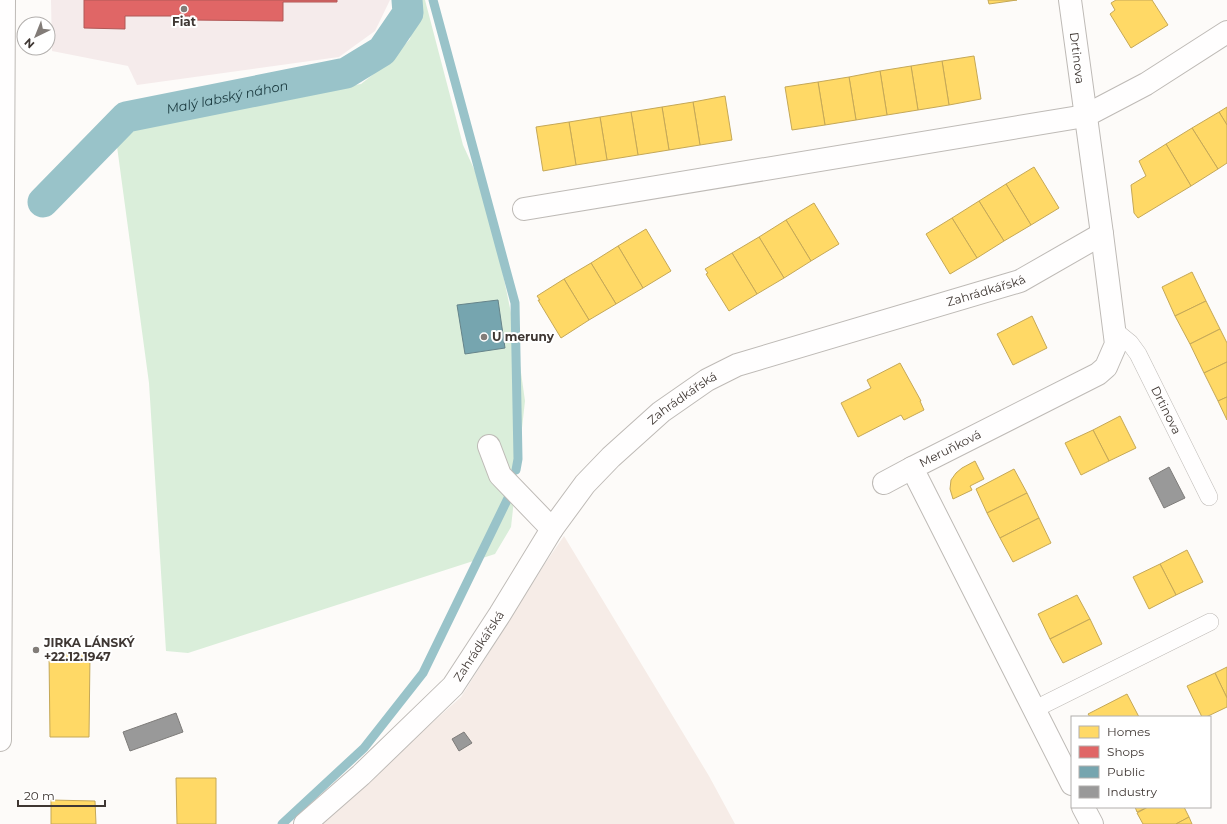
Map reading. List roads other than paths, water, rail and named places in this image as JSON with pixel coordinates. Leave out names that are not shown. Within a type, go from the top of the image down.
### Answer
[{"type":"street","points":[[0,740],[4,0]]},
{"type":"street","name":"Drtinova","points":[[1070,0],[1085,116]]},
{"type":"street","points":[[524,209],[1085,116],[1146,84],[1227,32]]},
{"type":"street","points":[[1085,116],[1102,234]]},
{"type":"street","name":"Meruňková","points":[[1071,782],[912,468],[1098,374],[1106,367],[1116,344],[1102,234]]},
{"type":"street","name":"Zahrádkářská","points":[[306,824],[453,686],[500,614],[552,529],[585,484],[611,457],[661,412],[707,380],[737,365],[1020,281],[1102,234]]},
{"type":"street","points":[[489,446],[500,475],[552,529]]},
{"type":"street","points":[[884,482],[912,468]]},
{"type":"street","points":[[1084,808],[1092,824]]},
{"type":"lane","name":"Drtinova","points":[[1114,330],[1130,343],[1138,354],[1209,497]]},
{"type":"lane","points":[[1035,709],[1210,622]]},
{"type":"waterway","name":"Malý labský náhon","points":[[43,202],[126,117],[346,73],[382,51],[408,13],[407,0]]},
{"type":"waterway","points":[[433,0],[515,303],[518,459],[516,470]]},
{"type":"waterway","points":[[282,824],[364,748],[423,673],[511,492]]},
{"type":"place","name":"Fiat","points":[[184,9]]},
{"type":"place","name":"U meruny","points":[[484,337]]},
{"type":"place","name":"JIRKA LÁNSKÝ +22.12.1947","points":[[36,650]]}]
